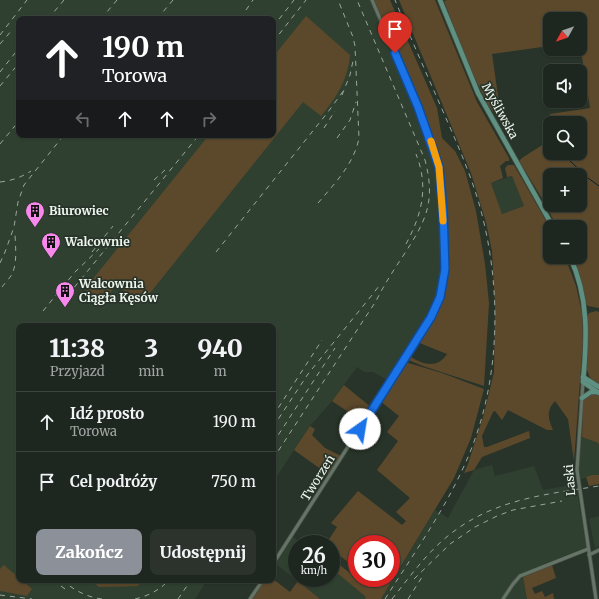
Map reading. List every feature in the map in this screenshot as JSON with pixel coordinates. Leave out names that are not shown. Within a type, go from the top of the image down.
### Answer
[{"type":"street","name":"Tworzeń","points":[[276,559],[431,317],[438,303],[442,288],[445,260],[438,161],[427,130],[372,0]]},
{"type":"street","name":"Myśliwska","points":[[440,0],[478,94],[549,220]]},
{"type":"street","points":[[573,264],[578,278],[585,310],[586,337],[583,382],[598,390]]},
{"type":"street","points":[[583,377],[592,386]]},
{"type":"street","name":"Laski","points":[[583,382],[577,470],[596,599]]},
{"type":"street","points":[[582,398],[591,392],[598,390]]},
{"type":"street","points":[[503,599],[512,584],[520,576],[588,549]]},
{"type":"street","points":[[589,554],[599,550]]},
{"type":"street","points":[[250,599],[261,583]]},
{"type":"shaded area","points":[[0,0],[370,0],[421,118],[437,167],[441,210],[443,260],[439,294],[435,306],[389,381],[373,372],[364,372],[357,367],[332,401],[310,426],[276,477],[276,323],[16,323],[16,583],[205,583],[195,599],[0,599]]},
{"type":"shaded area","points":[[374,0],[390,0],[437,108],[442,138],[455,151],[465,171],[476,211],[485,264],[489,303],[484,386],[406,359],[408,355],[423,363],[434,364],[443,359],[447,354],[417,342],[436,311],[443,295],[446,280],[447,260],[441,170],[439,158],[424,117]]},
{"type":"shaded area","points":[[399,0],[435,0],[477,102],[509,158],[509,161],[506,161],[500,166],[503,178],[491,183],[502,214],[524,206],[512,176],[507,177],[505,168],[508,165],[514,165],[545,220],[543,220],[543,264],[568,264],[576,286],[582,313],[583,341],[574,461],[568,419],[555,401],[549,411],[550,422],[553,430],[547,430],[508,410],[502,420],[495,411],[493,412],[482,436],[484,447],[529,431],[530,438],[482,457],[474,470],[464,473],[484,414],[494,372],[495,306],[492,251],[486,222],[471,173]]},
{"type":"shaded area","points":[[599,0],[599,308],[588,306],[586,304],[581,281],[574,264],[587,264],[587,220],[554,220],[550,212],[587,212],[587,168],[543,168],[543,200],[519,161],[543,144],[543,160],[587,160],[587,116],[550,116],[550,114],[590,108],[587,89],[587,64],[583,64],[582,57],[578,56],[587,56],[587,12],[543,12],[543,47],[492,54],[502,123],[488,105],[468,64],[444,1]]},
{"type":"shaded area","points":[[306,16],[350,55],[347,72],[341,87],[337,95],[321,116],[303,102],[276,136],[276,53]]},
{"type":"shaded area","points":[[207,138],[274,138],[142,303],[116,285],[100,307],[85,295],[88,285]]},
{"type":"shaded area","points":[[512,176],[524,206],[502,214],[491,183]]},
{"type":"shaded area","points":[[596,311],[599,312],[599,385],[590,378],[587,370],[588,315],[589,313]]},
{"type":"shaded area","points":[[405,362],[442,373],[484,389],[471,438],[454,478],[400,568],[400,535],[348,535],[348,562],[340,556],[340,535],[332,535],[337,527],[331,523],[358,491],[402,525],[406,521],[396,512],[410,498],[377,470],[398,441],[387,432],[399,416],[380,401]]},
{"type":"shaded area","points":[[344,385],[372,408],[363,422],[332,401]]},
{"type":"shaded area","points":[[593,393],[599,395],[599,445],[598,443],[582,437],[584,398]]},
{"type":"shaded area","points":[[310,426],[315,429],[312,435],[325,448],[341,456],[329,475],[294,450]]},
{"type":"shaded area","points":[[582,437],[598,443],[599,445],[599,475],[592,475],[579,480],[579,460]]},
{"type":"shaded area","points":[[492,465],[495,476],[534,466],[543,490],[576,484],[586,547],[522,573],[515,578],[501,599],[320,599],[305,587],[340,587],[340,575],[348,582],[348,587],[354,587],[366,597],[382,598],[389,587],[400,587],[400,568],[435,510],[448,518],[474,470]]},
{"type":"shaded area","points":[[599,475],[599,484],[589,486],[586,477]]},
{"type":"shaded area","points":[[599,516],[599,546],[595,548],[589,519]]},
{"type":"shaded area","points":[[288,545],[288,574],[276,564]]},
{"type":"shaded area","points":[[4,565],[16,575],[16,583],[25,583],[32,589],[27,596],[0,591],[0,569]]},
{"type":"shaded area","points":[[340,565],[348,572],[348,582],[340,575]]},
{"type":"shaded area","points":[[552,565],[556,578],[532,588],[535,594],[542,591],[545,597],[553,593],[554,599],[527,599],[523,577]]},
{"type":"shaded area","points":[[523,577],[527,599],[505,599],[514,584]]},
{"type":"shaded area","points":[[276,581],[290,592],[294,587],[305,587],[320,599],[252,599],[263,583],[276,583]]},
{"type":"shaded area","points":[[94,583],[141,583],[138,586],[99,587]]},
{"type":"shaded area","points":[[354,587],[388,587],[381,599],[365,599],[366,597]]},
{"type":"waterway","points":[[569,160],[599,186]]},
{"type":"railway","points":[[0,35],[27,0]]},
{"type":"railway","points":[[51,16],[64,0]]},
{"type":"railway","points":[[104,16],[117,0]]},
{"type":"railway","points":[[160,16],[173,0]]},
{"type":"railway","points":[[246,10],[253,0]]},
{"type":"railway","points":[[276,23],[294,0]]},
{"type":"railway","points":[[276,38],[306,0]]},
{"type":"railway","points":[[318,203],[343,173],[353,156],[359,138],[355,46],[353,37],[338,0]]},
{"type":"railway","points":[[276,454],[376,301],[411,244],[423,221],[429,200],[428,175],[425,160],[357,0]]},
{"type":"railway","points":[[385,599],[440,512],[460,476],[468,457],[479,426],[487,395],[495,329],[491,264],[486,231],[478,200],[471,178],[395,0]]},
{"type":"railway","points":[[0,44],[12,30]]},
{"type":"railway","points":[[0,72],[16,52]]},
{"type":"railway","points":[[342,95],[350,75],[353,61]]},
{"type":"railway","points":[[0,86],[16,67]]},
{"type":"railway","points":[[216,252],[344,90]]},
{"type":"railway","points":[[337,138],[350,120],[356,102]]},
{"type":"railway","points":[[324,128],[335,111]]},
{"type":"railway","points":[[0,144],[16,125]]},
{"type":"railway","points":[[0,263],[14,227],[18,202],[24,185],[62,138]]},
{"type":"railway","points":[[68,295],[197,138]]},
{"type":"railway","points":[[406,244],[412,233],[420,211],[422,200],[422,178],[416,154]]},
{"type":"railway","points":[[154,180],[165,170]]},
{"type":"railway","points":[[0,182],[8,181],[31,171]]},
{"type":"railway","points":[[92,252],[113,226]]},
{"type":"railway","points":[[2,287],[11,276],[14,269],[16,259],[15,231]]},
{"type":"railway","points":[[43,311],[75,272],[99,249]]},
{"type":"railway","points":[[276,422],[308,374],[379,286]]},
{"type":"railway","points":[[276,411],[322,340]]},
{"type":"railway","points":[[276,438],[335,348]]},
{"type":"railway","points":[[392,599],[428,554],[460,527],[478,516],[497,508],[536,497],[599,486]]},
{"type":"railway","points":[[414,579],[450,544],[475,527],[513,510],[562,501]]},
{"type":"railway","points":[[408,599],[424,574]]},
{"type":"railway","points":[[57,583],[65,589]]},
{"type":"railway","points":[[66,583],[91,597],[102,599]]},
{"type":"railway","points":[[135,599],[154,592],[166,583]]},
{"type":"railway","points":[[178,599],[189,583]]},
{"type":"railway","points":[[0,595],[32,599]]},
{"type":"slow traffic","points":[[431,141],[439,167],[443,221]]},
{"type":"place","name":"Biurowiec","points":[[35,228]]},
{"type":"place","name":"Walcownie","points":[[51,259]]},
{"type":"place","name":"Walcownia Ciągła Kęsów","points":[[65,308]]},
{"type":"route","points":[[360,429],[431,317],[440,297],[445,269],[443,210],[438,161],[418,107],[395,53]]}]
